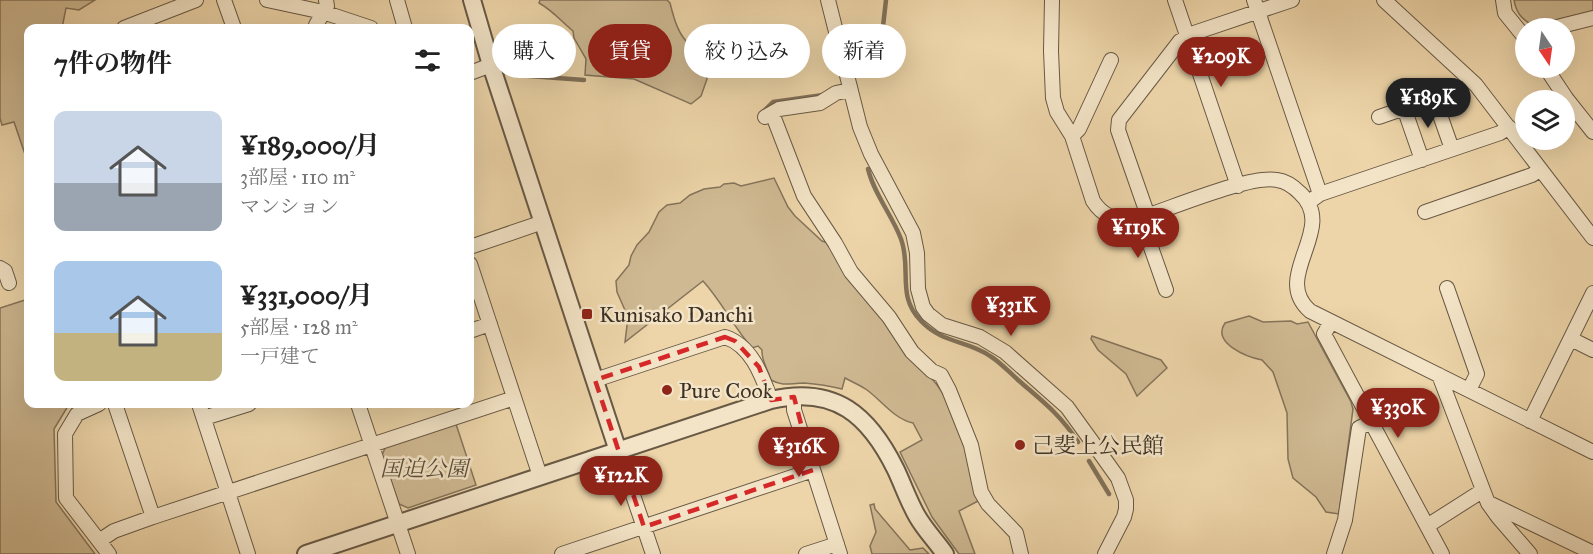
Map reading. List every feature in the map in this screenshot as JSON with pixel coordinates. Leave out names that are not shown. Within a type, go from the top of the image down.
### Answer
[{"type":"street","points":[[148,24],[195,0]]},
{"type":"street","points":[[224,0],[233,24]]},
{"type":"street","points":[[267,0],[324,6],[362,24]]},
{"type":"street","points":[[397,0],[404,24]]},
{"type":"street","points":[[472,0],[491,65],[653,554]]},
{"type":"street","points":[[828,0],[850,90],[866,143],[913,233],[917,253],[920,299],[928,314],[942,325],[989,341],[1067,407],[1123,488],[1126,509],[1105,554]]},
{"type":"street","points":[[1052,0],[1053,98],[1057,112],[1072,136],[1093,201],[1098,209],[1122,221],[1144,217],[1254,181],[1277,180],[1315,198],[1509,128]]},
{"type":"street","points":[[1175,0],[1238,186]]},
{"type":"street","points":[[1166,290],[1117,125],[1119,120],[1180,41],[1256,6],[1292,0]]},
{"type":"street","points":[[1384,0],[1476,85],[1593,238]]},
{"type":"street","points":[[1503,0],[1505,13],[1515,25]]},
{"type":"street","points":[[316,24],[324,6]]},
{"type":"street","points":[[1256,6],[1315,198],[1312,208],[1313,221],[1297,279],[1297,291],[1302,302],[1310,311],[1331,322],[1593,452]]},
{"type":"street","points":[[1575,22],[1593,18]]},
{"type":"street","points":[[1072,136],[1079,129],[1111,60]]},
{"type":"street","points":[[474,71],[491,65]]},
{"type":"street","points":[[1553,78],[1593,132]]},
{"type":"street","points":[[850,90],[836,93],[820,104],[779,109],[768,116],[804,196],[851,272],[889,316],[907,346],[932,371],[940,375],[949,390],[972,445],[981,492],[988,504],[1016,533],[1021,554]]},
{"type":"street","points":[[1379,117],[1434,98],[1452,149]]},
{"type":"street","points":[[1404,108],[1422,160]]},
{"type":"street","points":[[1425,212],[1532,175],[1540,169]]},
{"type":"street","points":[[474,247],[543,222]]},
{"type":"street","points":[[0,268],[5,271],[9,283]]},
{"type":"street","points":[[474,276],[540,476]]},
{"type":"street","points":[[1447,288],[1477,374],[1469,390]]},
{"type":"street","points":[[1530,421],[1593,293]]},
{"type":"street","points":[[1331,322],[1324,334],[1442,554]]},
{"type":"street","points":[[474,330],[490,324]]},
{"type":"street","points":[[595,380],[725,338],[735,341],[759,367],[771,400]]},
{"type":"street","points":[[1571,339],[1593,350]]},
{"type":"street","points":[[1439,375],[1485,497],[1498,517],[1530,554]]},
{"type":"street","points":[[794,396],[794,410],[838,549],[806,554]]},
{"type":"street","points":[[306,554],[771,400],[794,396],[827,399],[849,408],[861,420],[886,452],[917,517],[945,554]]},
{"type":"street","points":[[99,541],[114,531],[153,517],[514,398]]},
{"type":"street","points":[[90,408],[76,414],[65,434],[66,498],[109,554]]},
{"type":"street","points":[[116,408],[153,517]]},
{"type":"street","points":[[200,408],[248,554]]},
{"type":"street","points":[[204,418],[236,408]]},
{"type":"street","points":[[359,408],[408,554]]},
{"type":"street","points":[[1335,554],[1347,513],[1359,428],[1371,422]]},
{"type":"street","points":[[562,554],[813,470]]},
{"type":"street","points":[[1427,526],[1485,497]]},
{"type":"street","points":[[1485,497],[1593,553]]},
{"type":"highlighted area","points":[[725,337],[735,341],[759,367],[771,400],[794,397],[813,470],[644,527],[595,380]]},
{"type":"green space","points":[[0,0],[95,0],[79,10],[66,8],[63,24],[24,24],[24,151],[14,122],[2,125],[0,118]]},
{"type":"green space","points":[[540,0],[667,0],[684,38],[684,78],[707,78],[701,96],[691,104],[634,79],[622,78],[672,78],[672,24],[588,24],[588,75],[585,75],[586,59],[576,42],[576,24],[565,24],[539,3]]},
{"type":"green space","points":[[1514,0],[1593,0],[1593,11],[1565,18],[1523,18],[1516,9]]},
{"type":"green space","points":[[774,178],[788,207],[822,241],[828,243],[878,312],[940,388],[948,402],[962,436],[978,501],[959,511],[975,554],[959,554],[932,517],[900,452],[922,440],[913,423],[900,418],[867,390],[845,378],[842,389],[804,383],[783,384],[771,380],[762,350],[758,346],[752,348],[703,281],[625,342],[628,317],[617,292],[616,281],[629,265],[637,245],[649,232],[659,212],[667,205],[680,203],[690,195],[704,189],[734,183],[741,186]]},
{"type":"green space","points":[[24,300],[24,408],[67,408],[54,429],[56,502],[95,554],[0,554],[0,308]]},
{"type":"green space","points":[[1249,316],[1263,322],[1291,321],[1297,324],[1308,322],[1351,402],[1353,409],[1339,514],[1326,512],[1316,497],[1293,478],[1288,459],[1287,413],[1273,372],[1262,360],[1233,348],[1223,337],[1222,330],[1225,323]]},
{"type":"green space","points":[[1092,336],[1161,360],[1167,368],[1137,396],[1126,374],[1098,350],[1091,339]]},
{"type":"green space","name":"国迫公園","points":[[456,424],[476,485],[408,508],[399,504],[382,455],[386,446]]},
{"type":"green space","points":[[874,504],[875,509],[910,550],[923,548],[929,554],[872,554],[870,546],[876,532],[870,505]]},
{"type":"waterway","points":[[883,24],[886,0]]},
{"type":"waterway","points":[[557,78],[584,80]]},
{"type":"waterway","points":[[762,113],[773,102],[823,95]]},
{"type":"waterway","points":[[868,169],[874,187],[901,239],[907,292],[913,312],[938,334],[973,347],[997,361],[1050,408],[1078,442]]},
{"type":"waterway","points":[[1089,461],[1109,494]]},
{"type":"place","name":"Kunisako Danchi","points":[[587,314]]},
{"type":"place","name":"Pure Cook","points":[[667,390]]},
{"type":"place","name":"己斐上公民館","points":[[1020,445]]}]
